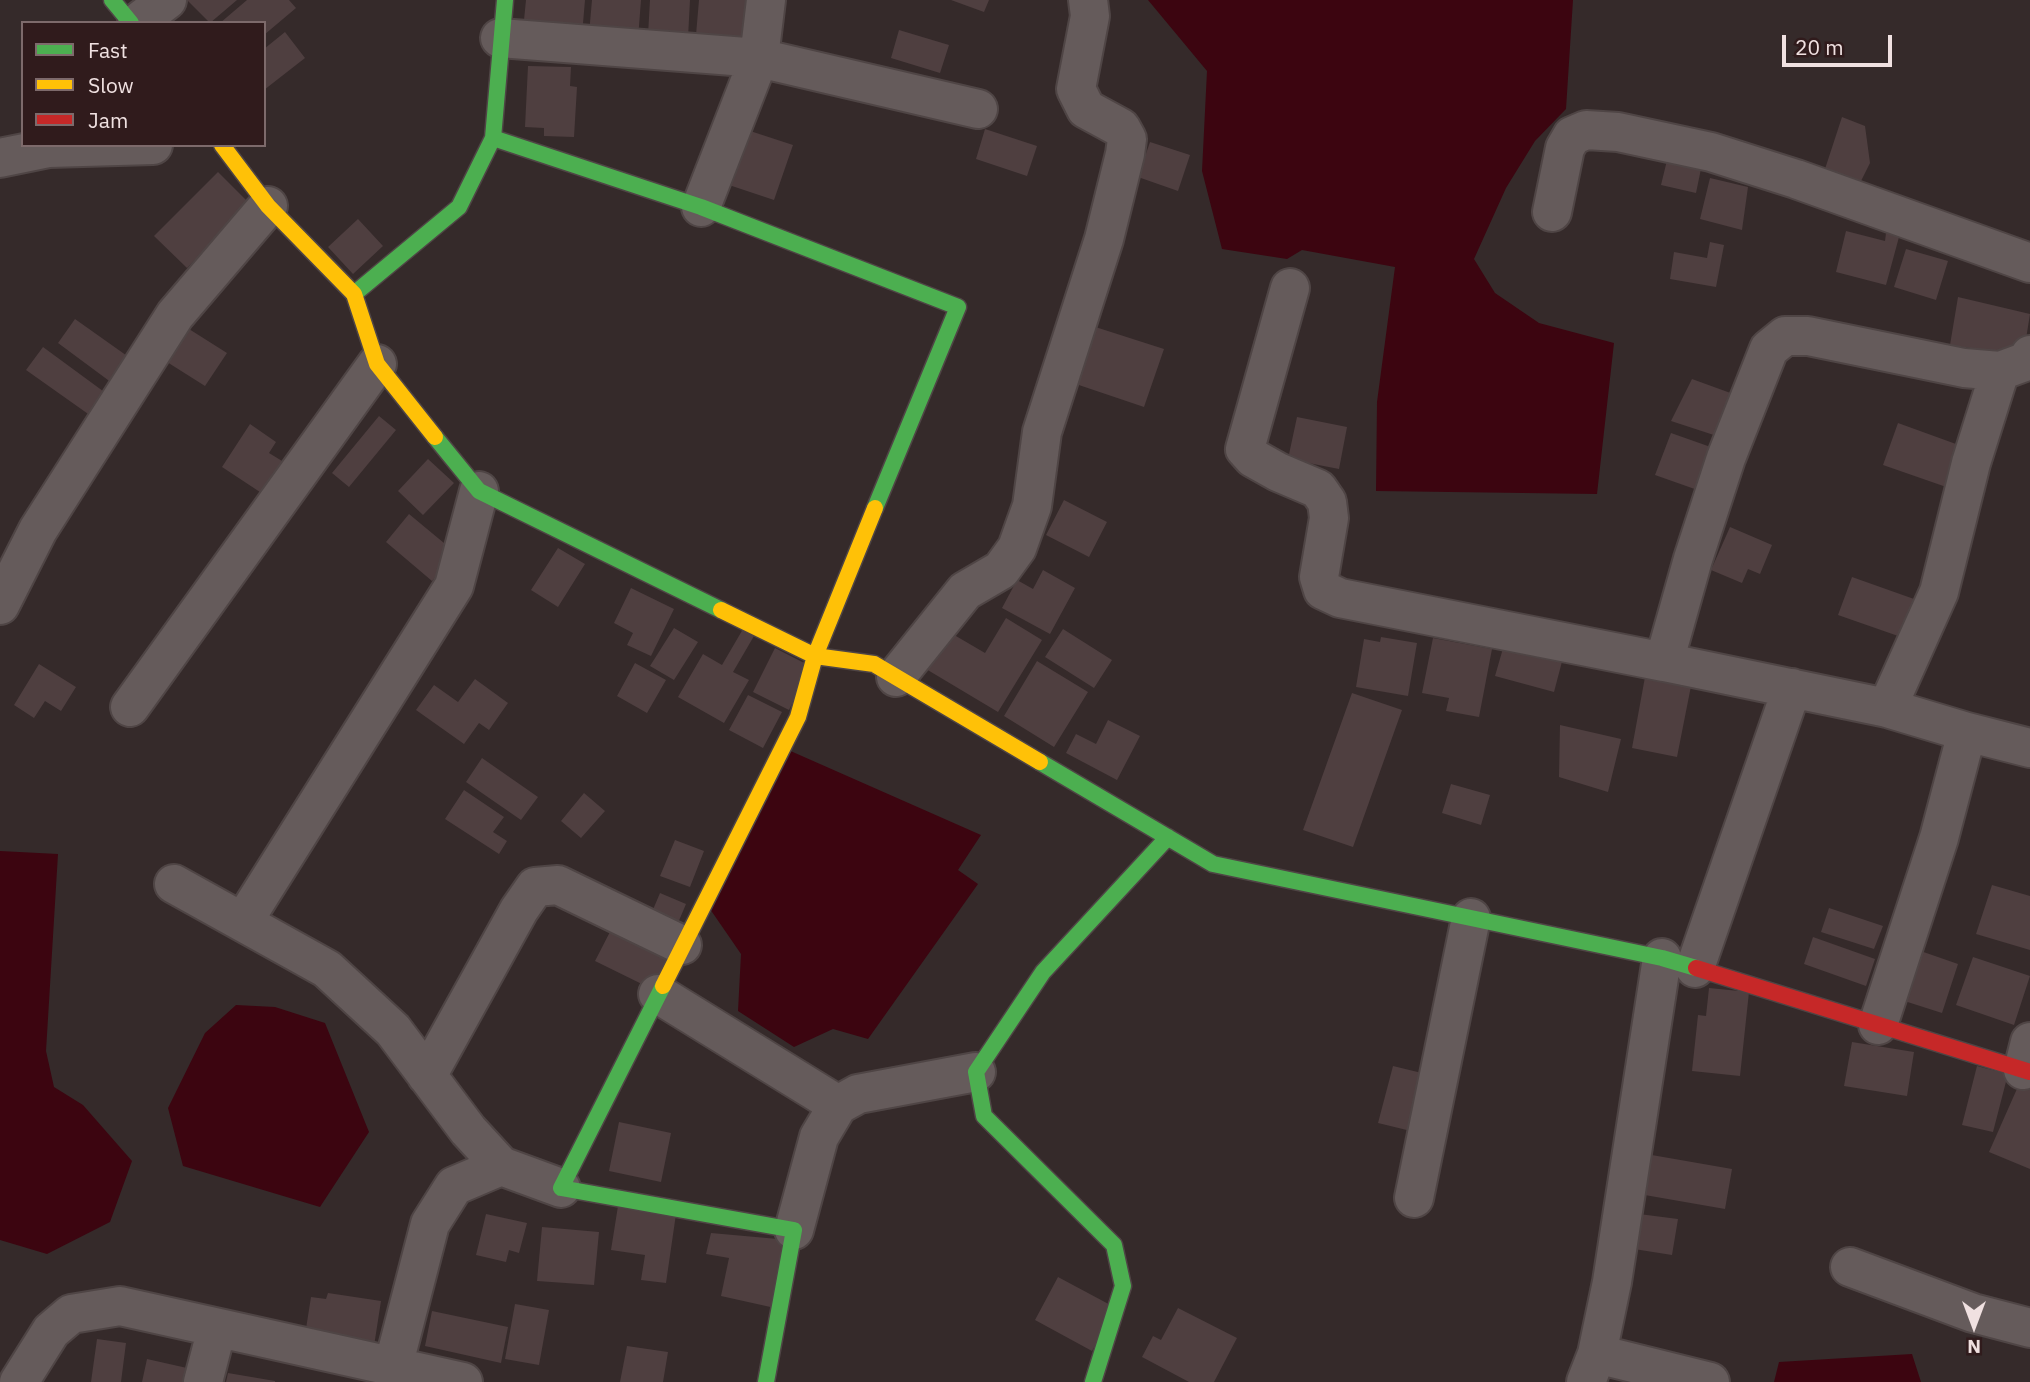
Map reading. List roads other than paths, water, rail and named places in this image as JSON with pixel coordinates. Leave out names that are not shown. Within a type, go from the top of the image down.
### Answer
[{"type":"street","points":[[112,0],[129,21]]},
{"type":"street","points":[[140,21],[167,0]]},
{"type":"street","points":[[354,294],[459,207],[494,138],[505,0]]},
{"type":"street","points":[[701,207],[759,58],[766,0]]},
{"type":"street","points":[[896,677],[965,591],[1001,570],[1017,548],[1032,506],[1042,432],[1104,239],[1127,139],[1121,128],[1086,109],[1076,89],[1090,16],[1088,0]]},
{"type":"street","points":[[500,38],[759,58],[978,109]]},
{"type":"street","points":[[1552,212],[1565,148],[1572,136],[1586,130],[1618,132],[1711,152],[1796,178],[2030,263]]},
{"type":"street","points":[[494,138],[701,207],[958,307],[815,656],[798,717],[561,1188]]},
{"type":"street","points":[[0,158],[49,148],[84,147]]},
{"type":"street","points":[[224,147],[268,206],[354,294],[377,364],[479,491],[815,656],[874,664],[1213,864],[1678,963],[1878,1025],[2028,1061]]},
{"type":"street","points":[[0,606],[38,530],[176,315],[268,206]]},
{"type":"street","points":[[1290,288],[1245,449],[1253,458],[1278,472],[1318,489],[1327,502],[1329,518],[1319,577],[1323,590],[1340,598],[1887,708],[2030,748]]},
{"type":"street","points":[[1664,662],[1701,534],[1769,349],[1785,337],[1808,336],[1964,368],[2015,363],[1971,463],[1939,592],[1887,708]]},
{"type":"street","points":[[130,708],[377,364]]},
{"type":"street","points":[[243,922],[454,586],[479,491]]},
{"type":"street","points":[[1710,1382],[1592,1368],[1678,963],[1792,688]]},
{"type":"street","points":[[1878,1025],[1939,838],[1967,732]]},
{"type":"street","points":[[1093,1382],[1123,1286],[1114,1245],[984,1116],[976,1072],[1043,972],[1168,837]]},
{"type":"street","points":[[174,884],[327,969],[393,1030],[468,1130],[501,1166],[561,1188],[794,1230]]},
{"type":"street","points":[[427,1076],[519,909],[535,887],[558,885],[682,944]]},
{"type":"street","points":[[1414,1198],[1471,918]]},
{"type":"street","points":[[658,994],[838,1105]]},
{"type":"street","points":[[766,1382],[794,1230],[820,1138],[838,1105],[858,1094],[976,1072]]},
{"type":"street","points":[[393,1367],[430,1224],[454,1186],[501,1166]]},
{"type":"street","points":[[1850,1267],[1973,1313],[2030,1328]]},
{"type":"street","points":[[19,1382],[51,1331],[71,1314],[120,1306],[463,1382]]},
{"type":"street","points":[[203,1382],[216,1328]]}]
